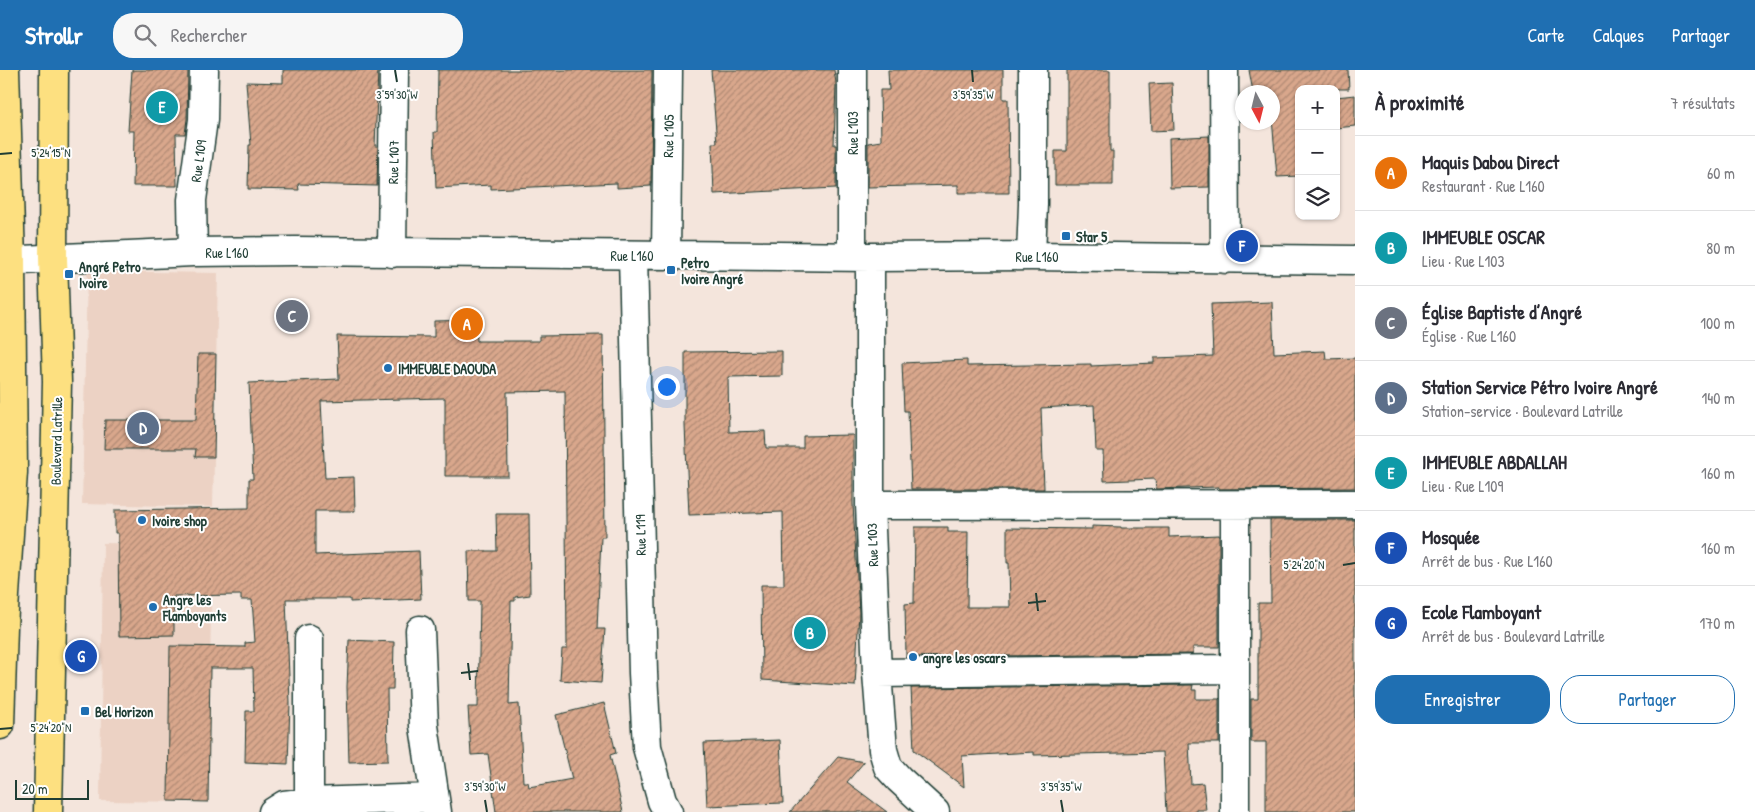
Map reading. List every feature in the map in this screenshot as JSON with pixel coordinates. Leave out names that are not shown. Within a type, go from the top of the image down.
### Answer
[{"type":"main road","points":[[0,725],[2,626],[13,472],[5,261],[5,70]]},
{"type":"main road","name":"Boulevard Latrille","points":[[48,812],[57,382],[53,258],[54,70]]},
{"type":"street","name":"Rue L109","points":[[193,252],[192,200],[203,120],[204,70]]},
{"type":"street","name":"Rue L107","points":[[392,253],[394,70]]},
{"type":"street","name":"Rue L105","points":[[666,255],[668,70]]},
{"type":"street","name":"Rue L103","points":[[852,70],[877,673],[883,750],[888,767],[935,812]]},
{"type":"street","points":[[1031,256],[1033,70]]},
{"type":"street","points":[[1224,70],[1224,259]]},
{"type":"street","name":"Rue L160","points":[[5,261],[193,252],[861,257],[1031,256],[1355,260]]},
{"type":"street","name":"Rue L119","points":[[633,255],[643,674],[647,748],[662,801],[668,812]]},
{"type":"street","points":[[870,505],[1355,504]]},
{"type":"street","points":[[1235,505],[1235,812]]},
{"type":"street","points":[[274,812],[284,805],[309,802],[435,805],[424,726],[420,630]]},
{"type":"street","points":[[309,639],[309,802]]},
{"type":"street","points":[[877,673],[1235,669]]},
{"type":"shaded area","points":[[87,271],[218,273],[213,507],[82,504]]},
{"type":"shaded area","points":[[103,543],[212,545],[208,802],[100,801]]},
{"type":"building","points":[[132,70],[188,70],[185,134],[176,134],[177,186],[133,186],[134,131],[128,131]]},
{"type":"building","points":[[283,70],[378,70],[375,146],[378,146],[377,186],[298,184],[299,190],[248,189],[249,145],[251,145],[246,82],[283,83]]},
{"type":"building","points":[[438,70],[652,70],[651,186],[617,188],[617,183],[491,189],[491,185],[436,188],[434,132],[437,132]]},
{"type":"building","points":[[711,70],[834,70],[836,83],[834,145],[836,145],[836,188],[714,194],[712,143],[717,143]]},
{"type":"building","points":[[888,70],[1003,70],[1003,99],[1008,99],[1009,193],[958,193],[958,185],[868,187],[868,143],[881,141],[880,90],[889,90]]},
{"type":"building","points":[[1067,70],[1110,70],[1110,151],[1113,151],[1113,185],[1055,185],[1055,151],[1067,151]]},
{"type":"building","points":[[1249,70],[1348,70],[1349,89],[1340,89],[1340,85],[1295,85],[1295,176],[1277,177],[1273,130],[1280,130],[1280,85],[1252,85]]},
{"type":"building","points":[[1172,83],[1174,130],[1151,131],[1149,84]]},
{"type":"building","points":[[1355,95],[1355,126],[1340,128],[1340,97]]},
{"type":"building","points":[[1209,136],[1209,187],[1170,188],[1169,138]]},
{"type":"building","points":[[1272,302],[1274,353],[1325,351],[1326,359],[1355,358],[1355,488],[1219,489],[1219,487],[1156,489],[1155,479],[1104,481],[1103,451],[1096,451],[1094,405],[1041,408],[1044,489],[911,489],[908,411],[904,411],[902,363],[967,360],[967,366],[1091,364],[1091,366],[1154,363],[1154,358],[1213,356],[1211,304]]},
{"type":"building","points":[[476,320],[477,341],[539,341],[539,336],[603,335],[605,537],[601,537],[597,629],[605,629],[601,683],[560,680],[562,649],[567,649],[565,391],[507,392],[508,476],[445,476],[445,398],[321,401],[325,478],[354,477],[355,511],[315,511],[315,555],[419,551],[421,599],[350,602],[350,599],[286,599],[290,703],[288,764],[245,762],[246,711],[254,711],[253,668],[210,668],[208,802],[168,801],[170,646],[245,647],[245,643],[255,642],[252,600],[241,600],[241,595],[174,596],[174,635],[119,636],[118,533],[115,533],[115,510],[249,508],[249,479],[253,479],[249,383],[339,379],[337,336],[434,337],[434,321]]},
{"type":"building","points":[[782,351],[782,376],[728,377],[729,432],[765,431],[766,448],[803,448],[803,436],[853,435],[853,504],[859,613],[855,686],[762,680],[761,585],[784,585],[783,512],[689,515],[685,426],[685,352]]},
{"type":"building","points":[[198,354],[216,354],[214,457],[195,457],[196,449],[104,449],[105,420],[196,420]]},
{"type":"building","points":[[496,514],[529,514],[530,595],[515,597],[515,601],[511,601],[509,705],[519,704],[523,782],[528,782],[529,787],[572,779],[556,715],[604,703],[616,753],[610,755],[623,812],[496,812],[488,754],[471,755],[468,707],[478,707],[480,601],[469,601],[468,551],[497,551]]},
{"type":"building","points":[[1270,520],[1355,520],[1355,812],[1266,812],[1266,742],[1251,742],[1251,699],[1258,699],[1258,603],[1271,603]]},
{"type":"building","points":[[1092,526],[1169,528],[1169,537],[1219,535],[1219,647],[1193,647],[1193,654],[906,657],[905,604],[914,603],[915,527],[948,527],[948,532],[968,532],[967,607],[1010,607],[1007,528],[1092,529]]},
{"type":"building","points":[[349,640],[394,642],[393,689],[387,689],[388,761],[349,762],[347,687]]},
{"type":"building","points":[[1193,685],[1192,690],[1196,690],[1196,699],[1219,699],[1219,743],[1189,743],[1191,784],[1203,783],[1206,810],[1166,812],[1163,752],[1034,755],[1034,752],[962,756],[964,787],[914,750],[911,688]]},
{"type":"building","points":[[780,740],[783,803],[707,806],[704,743]]},
{"type":"building","points":[[838,757],[864,762],[847,782],[887,812],[790,812]]},
{"type":"place","name":"IMMEUBLE ABDALLAH","points":[[162,107]]},
{"type":"place","name":"Star 5","points":[[1066,236]]},
{"type":"place","name":"Mosquée","points":[[1242,246]]},
{"type":"place","name":"Petro Ivoire Angré","points":[[671,270]]},
{"type":"place","name":"Angré Petro Ivoire","points":[[69,274]]},
{"type":"place","name":"Église Baptiste d’Angré","points":[[292,316]]},
{"type":"place","name":"Maquis Dabou Direct","points":[[467,324]]},
{"type":"place","name":"IMMEUBLE DAOUDA","points":[[388,368]]},
{"type":"place","name":"Station Service Pétro Ivoire Angré","points":[[143,428]]},
{"type":"place","name":"Ivoire shop","points":[[142,520]]},
{"type":"place","name":"Angre les Flamboyants","points":[[153,607]]},
{"type":"place","name":"IMMEUBLE OSCAR","points":[[810,633]]},
{"type":"place","name":"Ecole Flamboyant","points":[[81,656]]},
{"type":"place","name":"angre les oscars","points":[[913,657]]},
{"type":"place","name":"Bel Horizon","points":[[85,711]]}]
